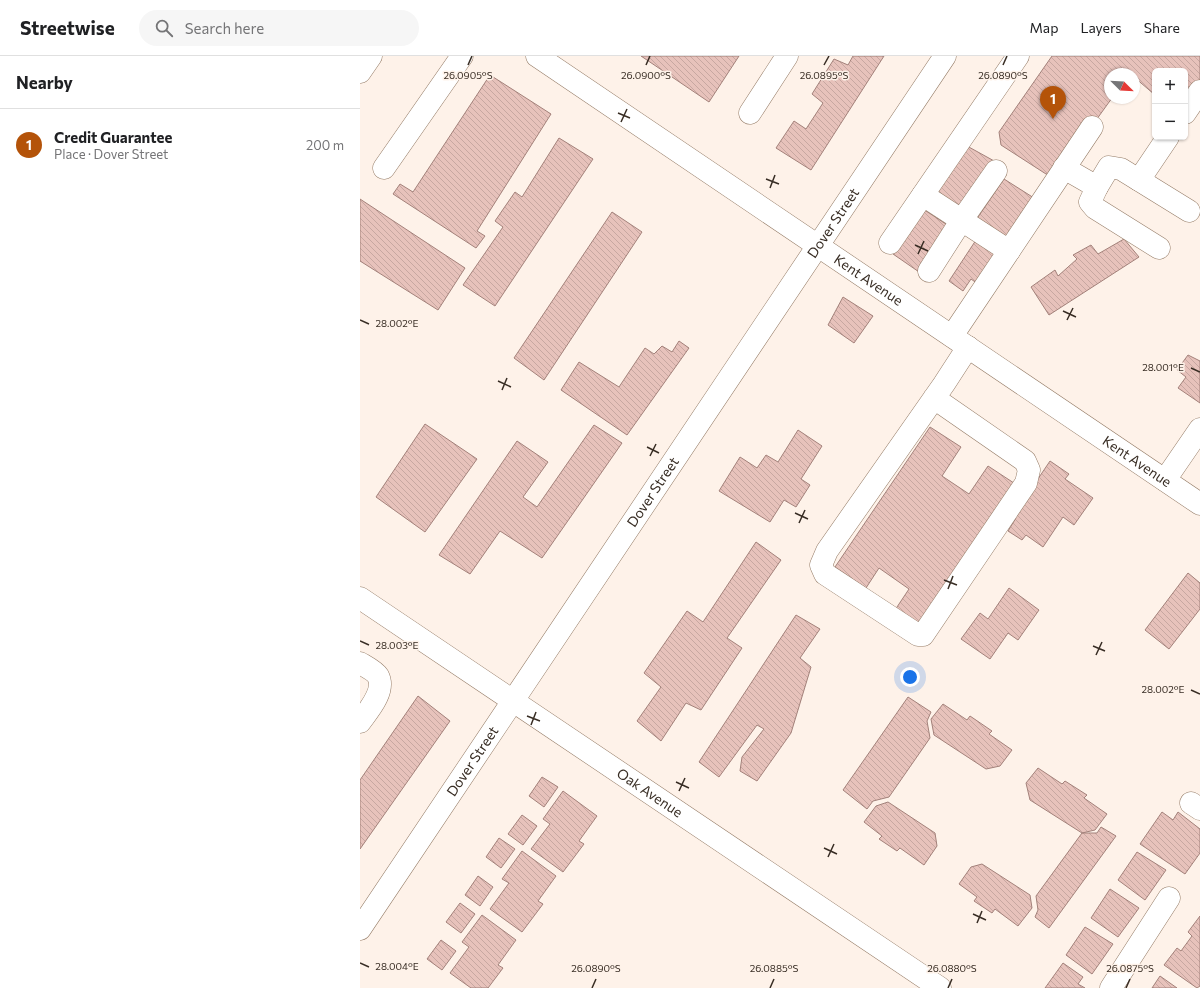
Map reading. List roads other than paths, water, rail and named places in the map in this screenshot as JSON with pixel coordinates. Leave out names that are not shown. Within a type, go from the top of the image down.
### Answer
[{"type":"street","points":[[360,72],[371,56]]},
{"type":"street","points":[[384,168],[462,56]]},
{"type":"street","name":"Kent Avenue","points":[[537,56],[1200,504]]},
{"type":"street","points":[[750,112],[787,56]]},
{"type":"street","name":"Dover Street","points":[[360,929],[820,246],[945,56]]},
{"type":"street","points":[[890,243],[1018,56]]},
{"type":"street","points":[[1188,108],[1200,91]]},
{"type":"street","points":[[934,398],[1025,461],[1029,470],[1026,483],[923,634],[918,635],[825,574],[820,565],[827,551],[934,398],[960,341],[1008,251],[1092,127]]},
{"type":"street","points":[[1139,180],[1166,140]]},
{"type":"street","points":[[1159,248],[1095,208],[1090,202],[1096,187],[1109,167],[1121,169],[1189,211]]},
{"type":"street","points":[[1064,168],[1096,187]]},
{"type":"street","points":[[929,272],[961,221],[996,171]]},
{"type":"street","points":[[922,195],[1008,251]]},
{"type":"street","points":[[1165,480],[1200,429]]},
{"type":"street","name":"Oak Avenue","points":[[360,598],[940,988]]},
{"type":"street","points":[[360,663],[378,675],[380,684],[374,702],[360,722]]},
{"type":"street","points":[[1111,988],[1169,898]]},
{"type":"place","name":"Credit Guarantee","points":[[1053,119]]}]
